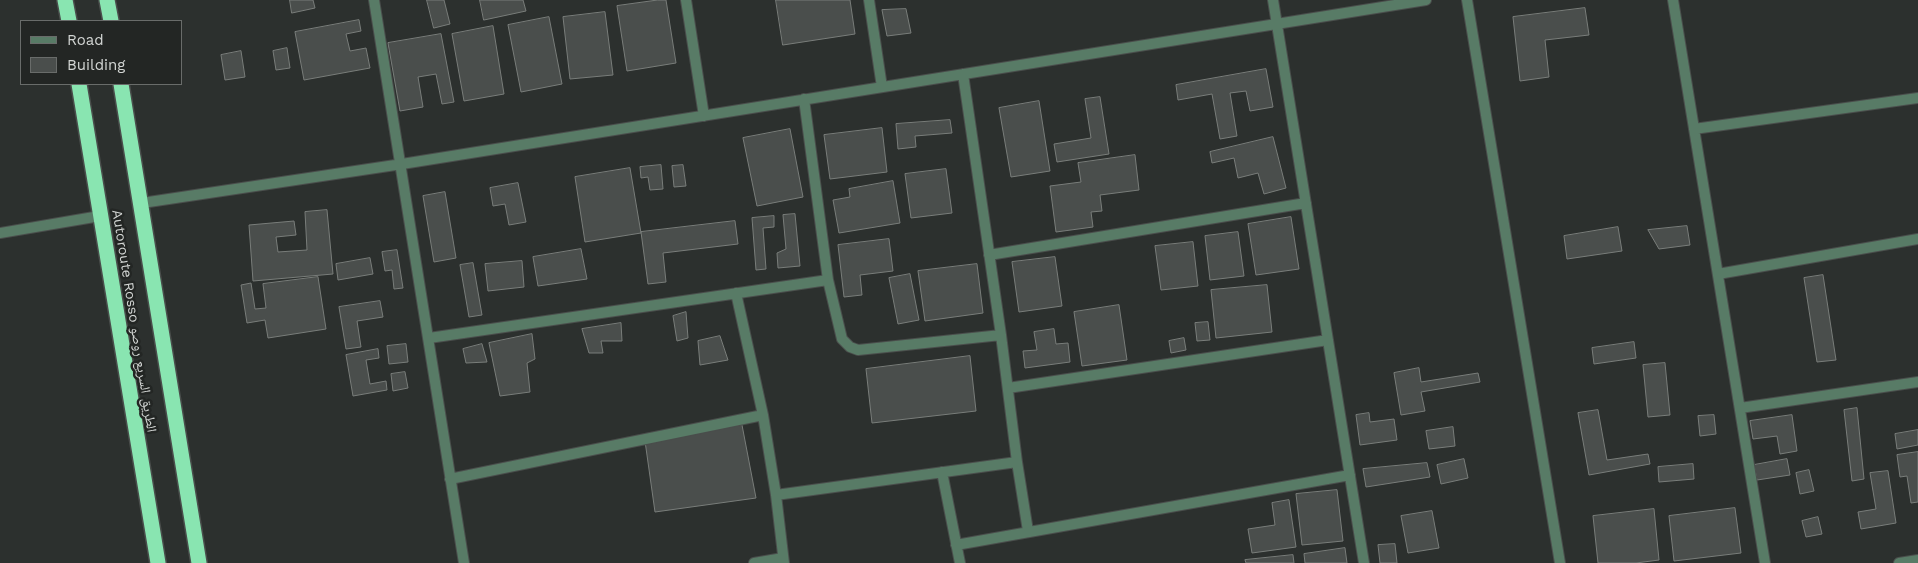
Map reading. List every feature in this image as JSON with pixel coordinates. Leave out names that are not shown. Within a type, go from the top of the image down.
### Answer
[{"type":"highway","points":[[65,0],[68,20]]},
{"type":"highway","points":[[107,0],[111,20]]},
{"type":"highway","name":"Autoroute Rosso الطريق السريع روصو","points":[[79,85],[158,563]]},
{"type":"highway","name":"Autoroute Rosso الطريق السريع روصو","points":[[121,85],[142,203],[199,563]]},
{"type":"street","points":[[374,0],[402,164],[464,563]]},
{"type":"street","points":[[686,0],[704,116]]},
{"type":"street","points":[[869,0],[882,87]]},
{"type":"street","points":[[1273,0],[1364,563]]},
{"type":"street","points":[[142,203],[402,164],[1426,0]]},
{"type":"street","points":[[1467,0],[1560,563]]},
{"type":"street","points":[[1673,0],[1765,563]]},
{"type":"street","points":[[963,74],[1028,531]]},
{"type":"street","points":[[1694,129],[1918,98]]},
{"type":"street","points":[[804,99],[828,280],[842,339],[850,347],[858,350],[1001,334]]},
{"type":"street","points":[[989,255],[1306,203]]},
{"type":"street","points":[[0,233],[100,216]]},
{"type":"street","points":[[1718,274],[1918,239]]},
{"type":"street","points":[[429,338],[828,280]]},
{"type":"street","points":[[736,294],[763,415],[776,495],[783,560],[754,563]]},
{"type":"street","points":[[1008,388],[1328,340]]},
{"type":"street","points":[[1740,408],[1918,382]]},
{"type":"street","points":[[450,479],[763,415]]},
{"type":"street","points":[[776,495],[1017,462]]},
{"type":"street","points":[[942,472],[960,563]]},
{"type":"street","points":[[956,544],[1350,475]]},
{"type":"street","points":[[1899,563],[1918,560]]},
{"type":"building","points":[[290,0],[313,0],[315,8],[292,13]]},
{"type":"building","points":[[427,0],[444,0],[450,24],[434,28]]},
{"type":"building","points":[[480,0],[523,0],[526,11],[484,20]]},
{"type":"building","points":[[666,0],[676,63],[627,71],[617,6]]},
{"type":"building","points":[[776,0],[850,0],[855,34],[783,45]]},
{"type":"building","points":[[1585,8],[1589,35],[1545,40],[1549,77],[1520,81],[1513,17]]},
{"type":"building","points":[[906,9],[911,33],[887,36],[882,10]]},
{"type":"building","points":[[605,12],[613,75],[570,79],[563,17]]},
{"type":"building","points":[[549,17],[562,84],[521,92],[508,25]]},
{"type":"building","points":[[359,20],[361,31],[346,34],[350,51],[366,48],[370,68],[304,80],[295,32]]},
{"type":"building","points":[[493,26],[504,94],[464,101],[452,34]]},
{"type":"building","points":[[441,34],[454,102],[442,104],[436,74],[418,77],[423,107],[400,111],[388,43]]},
{"type":"building","points":[[287,48],[290,68],[276,70],[273,51]]},
{"type":"building","points":[[241,51],[245,77],[225,80],[221,55]]},
{"type":"building","points":[[1266,69],[1273,107],[1250,111],[1246,91],[1230,93],[1237,136],[1220,139],[1212,94],[1178,100],[1176,85]]},
{"type":"building","points":[[1100,97],[1109,154],[1057,162],[1054,144],[1091,138],[1085,99]]},
{"type":"building","points":[[1039,101],[1050,171],[1011,177],[999,108]]},
{"type":"building","points":[[950,120],[952,133],[915,136],[916,147],[898,149],[896,124]]},
{"type":"building","points":[[882,128],[887,172],[830,179],[824,135]]},
{"type":"building","points":[[790,129],[803,197],[757,206],[743,138]]},
{"type":"building","points":[[1273,137],[1286,188],[1264,194],[1258,173],[1238,178],[1234,158],[1212,163],[1210,152]]},
{"type":"building","points":[[1135,155],[1139,190],[1100,195],[1102,211],[1091,212],[1093,227],[1056,232],[1050,186],[1081,182],[1078,163]]},
{"type":"building","points":[[661,165],[663,189],[650,190],[648,177],[641,178],[640,167]]},
{"type":"building","points":[[683,165],[686,186],[674,187],[672,166]]},
{"type":"building","points":[[630,168],[641,233],[585,242],[575,177]]},
{"type":"building","points":[[946,169],[952,213],[911,218],[905,174]]},
{"type":"building","points":[[893,181],[900,223],[839,233],[833,200],[850,197],[849,189]]},
{"type":"building","points":[[518,183],[526,222],[509,225],[505,204],[493,206],[490,188]]},
{"type":"building","points":[[445,192],[456,258],[434,262],[423,196]]},
{"type":"building","points":[[327,210],[333,274],[253,281],[249,225],[294,221],[296,235],[276,237],[278,252],[307,250],[305,212]]},
{"type":"building","points":[[795,214],[800,266],[778,268],[777,253],[786,249],[783,215]]},
{"type":"building","points":[[774,216],[774,227],[763,228],[766,269],[756,270],[752,218]]},
{"type":"building","points":[[1291,217],[1299,269],[1256,275],[1248,224]]},
{"type":"building","points":[[735,221],[738,244],[663,253],[666,282],[648,284],[641,232]]},
{"type":"building","points":[[1687,226],[1690,245],[1659,249],[1648,230]]},
{"type":"building","points":[[1618,227],[1622,251],[1567,259],[1564,236]]},
{"type":"building","points":[[1238,232],[1244,276],[1210,280],[1205,236]]},
{"type":"building","points":[[889,239],[893,271],[860,275],[862,295],[844,297],[838,245]]},
{"type":"building","points":[[1193,242],[1198,286],[1161,290],[1155,246]]},
{"type":"building","points":[[581,249],[587,279],[538,286],[533,257]]},
{"type":"building","points":[[397,250],[403,288],[394,289],[392,270],[385,271],[382,252]]},
{"type":"building","points":[[1055,257],[1062,306],[1019,312],[1012,262]]},
{"type":"building","points":[[370,258],[373,274],[338,280],[336,264]]},
{"type":"building","points":[[522,261],[524,287],[488,291],[485,264]]},
{"type":"building","points":[[473,263],[482,315],[469,317],[460,265]]},
{"type":"building","points":[[977,264],[983,313],[925,321],[918,271]]},
{"type":"building","points":[[910,274],[919,320],[898,324],[889,278]]},
{"type":"building","points":[[1823,275],[1836,360],[1817,362],[1804,278]]},
{"type":"building","points":[[318,277],[326,329],[268,338],[265,320],[247,323],[241,285],[251,283],[255,309],[266,308],[263,284]]},
{"type":"building","points":[[1267,285],[1272,332],[1216,338],[1211,290]]},
{"type":"building","points":[[380,301],[383,317],[357,321],[361,347],[346,349],[339,307]]},
{"type":"building","points":[[1119,305],[1127,360],[1082,366],[1074,312]]},
{"type":"building","points":[[686,312],[688,338],[677,341],[673,316]]},
{"type":"building","points":[[1208,322],[1210,340],[1197,341],[1195,323]]},
{"type":"building","points":[[621,323],[622,341],[601,341],[603,353],[589,353],[582,329]]},
{"type":"building","points":[[1054,329],[1056,344],[1068,343],[1070,362],[1025,368],[1023,351],[1037,350],[1034,332]]},
{"type":"building","points":[[532,334],[535,359],[527,363],[530,392],[500,396],[489,343]]},
{"type":"building","points":[[720,336],[728,360],[700,365],[698,341]]},
{"type":"building","points":[[1184,338],[1186,350],[1171,353],[1169,341]]},
{"type":"building","points":[[1634,342],[1636,358],[1594,364],[1592,348]]},
{"type":"building","points":[[406,344],[408,362],[389,364],[387,346]]},
{"type":"building","points":[[482,344],[487,362],[466,363],[463,349]]},
{"type":"building","points":[[378,349],[379,358],[366,360],[370,384],[386,381],[387,390],[353,396],[346,355]]},
{"type":"building","points":[[970,356],[976,411],[872,423],[866,369]]},
{"type":"building","points":[[1665,363],[1670,415],[1648,417],[1643,365]]},
{"type":"building","points":[[1419,368],[1421,382],[1478,373],[1480,382],[1421,392],[1425,411],[1401,415],[1394,373]]},
{"type":"building","points":[[405,372],[408,388],[393,391],[391,374]]},
{"type":"building","points":[[1857,408],[1864,479],[1852,481],[1844,410]]},
{"type":"building","points":[[1598,410],[1607,460],[1648,454],[1650,464],[1589,475],[1578,413]]},
{"type":"building","points":[[1369,413],[1370,422],[1394,419],[1397,440],[1360,445],[1356,415]]},
{"type":"building","points":[[1714,415],[1716,434],[1700,436],[1698,416]]},
{"type":"building","points":[[1792,415],[1797,451],[1780,454],[1777,436],[1753,439],[1750,421]]},
{"type":"building","points":[[742,425],[756,498],[655,512],[645,441]]},
{"type":"building","points":[[1453,427],[1455,446],[1429,449],[1426,431]]},
{"type":"building","points":[[1918,430],[1918,445],[1897,449],[1895,434]]},
{"type":"building","points":[[1918,452],[1918,502],[1911,503],[1907,476],[1900,477],[1897,455]]},
{"type":"building","points":[[1464,459],[1468,478],[1441,484],[1437,465]]},
{"type":"building","points":[[1787,459],[1790,475],[1757,480],[1754,465]]},
{"type":"building","points":[[1427,463],[1430,477],[1366,487],[1363,469]]},
{"type":"building","points":[[1693,464],[1694,479],[1659,482],[1658,467]]},
{"type":"building","points":[[1809,470],[1814,491],[1800,494],[1796,473]]},
{"type":"building","points":[[1888,471],[1896,523],[1861,529],[1858,512],[1876,509],[1870,473]]},
{"type":"building","points":[[1337,490],[1343,541],[1302,545],[1296,494]]},
{"type":"building","points":[[1289,500],[1296,547],[1252,553],[1248,529],[1275,525],[1272,503]]},
{"type":"building","points":[[1735,508],[1741,553],[1674,561],[1669,516]]},
{"type":"building","points":[[1654,509],[1659,560],[1636,563],[1598,563],[1593,516]]},
{"type":"building","points":[[1432,511],[1439,548],[1408,553],[1401,516]]},
{"type":"building","points":[[1818,517],[1822,534],[1806,537],[1802,521]]},
{"type":"building","points":[[1395,544],[1397,563],[1380,563],[1378,545]]},
{"type":"building","points":[[1345,548],[1347,563],[1305,563],[1304,554]]},
{"type":"building","points":[[1293,555],[1294,563],[1246,563],[1245,560]]}]
